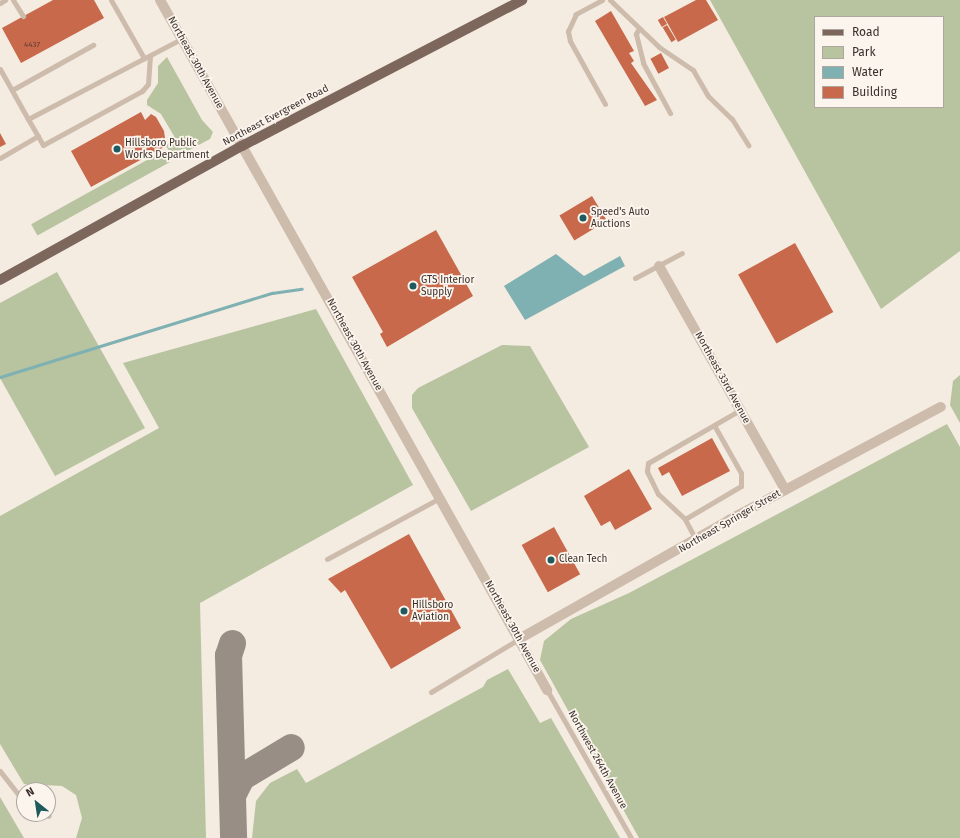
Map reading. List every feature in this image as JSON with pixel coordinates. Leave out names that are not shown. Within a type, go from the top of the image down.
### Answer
[{"type":"main road","name":"Northeast Evergreen Road","points":[[0,280],[242,146],[522,0]]},
{"type":"street","name":"Northeast 30th Avenue","points":[[160,0],[547,690]]},
{"type":"street","name":"Northeast 33rd Avenue","points":[[659,266],[785,490]]},
{"type":"street","name":"Northeast Springer Street","points":[[519,639],[785,490],[941,407]]},
{"type":"lane","points":[[0,3],[5,0]]},
{"type":"lane","points":[[14,0],[23,16]]},
{"type":"lane","points":[[112,0],[144,58]]},
{"type":"lane","points":[[602,0],[576,14],[568,31],[570,41],[605,104]]},
{"type":"lane","points":[[610,0],[639,28],[693,70],[708,96],[732,119],[748,145]]},
{"type":"lane","points":[[639,28],[636,34],[643,63],[670,113]]},
{"type":"lane","points":[[28,119],[181,39]]},
{"type":"lane","points":[[12,90],[93,45]]},
{"type":"lane","points":[[0,69],[43,145],[142,91],[148,84],[150,56]]},
{"type":"lane","points":[[0,158],[38,136]]},
{"type":"lane","points":[[635,278],[682,253]]},
{"type":"lane","points":[[696,541],[685,519],[660,498],[647,471],[648,463],[740,410]]},
{"type":"lane","points":[[685,519],[741,486],[740,473],[714,425]]},
{"type":"lane","points":[[327,559],[440,498]]},
{"type":"lane","points":[[431,692],[519,639]]},
{"type":"lane","name":"Northwest 264th Avenue","points":[[547,690],[630,838]]},
{"type":"lane","points":[[0,771],[16,792]]},
{"type":"green space","points":[[710,0],[960,0],[960,251],[881,309]]},
{"type":"green space","points":[[167,57],[202,120],[213,132],[210,139],[174,158],[166,146],[174,136],[161,114],[147,105],[147,100],[158,83],[158,66]]},
{"type":"green space","points":[[165,150],[171,161],[37,236],[31,224]]},
{"type":"green space","points":[[57,272],[145,428],[55,476],[0,378],[0,303]]},
{"type":"green space","points":[[316,309],[413,485],[200,603],[206,838],[76,838],[82,818],[76,795],[62,786],[56,786],[56,782],[23,782],[0,744],[0,516],[159,428],[123,363]]},
{"type":"green space","points":[[502,345],[530,346],[589,447],[471,511],[412,408],[412,395],[418,388]]},
{"type":"green space","points":[[960,375],[960,423],[950,405],[953,381]]},
{"type":"green space","points":[[947,424],[960,447],[960,838],[639,838],[540,660],[544,641],[571,619],[629,593]]},
{"type":"green space","points":[[508,669],[540,723],[551,718],[620,838],[252,838],[256,801],[270,783],[297,769],[306,783],[483,687],[487,680]]},
{"type":"green space","points":[[0,797],[24,838],[0,838]]},
{"type":"water","points":[[556,254],[584,276],[620,256],[625,266],[525,320],[504,286]]},
{"type":"building","points":[[53,0],[94,0],[104,18],[21,63],[2,28]]},
{"type":"building","points":[[696,0],[706,0],[718,20],[678,42],[664,17]]},
{"type":"building","points":[[611,11],[634,51],[629,53],[634,61],[631,63],[657,100],[645,106],[595,21]]},
{"type":"building","points":[[663,17],[667,24],[662,27],[658,20]]},
{"type":"building","points":[[667,25],[676,40],[671,42],[663,28]]},
{"type":"building","points":[[661,53],[669,68],[658,74],[650,59]]},
{"type":"building","name":"Hillsboro Public Works Department","points":[[141,112],[145,120],[151,114],[156,117],[164,131],[165,138],[160,140],[164,147],[91,187],[71,151]]},
{"type":"building","points":[[0,133],[6,144],[0,147]]},
{"type":"building","name":"Speed's Auto Auctions","points":[[592,196],[607,221],[574,240],[559,216]]},
{"type":"building","name":"GTS Interior Supply","points":[[436,230],[473,296],[387,347],[380,334],[383,332],[352,277]]},
{"type":"building","points":[[795,243],[833,312],[776,344],[738,275]]},
{"type":"building","points":[[712,438],[730,471],[682,496],[669,472],[662,476],[658,468]]},
{"type":"building","points":[[629,469],[652,509],[615,530],[610,521],[601,526],[584,496]]},
{"type":"building","name":"Clean Tech","points":[[554,527],[580,574],[548,592],[522,545]]},
{"type":"building","name":"Hillsboro Aviation","points":[[409,534],[461,628],[391,669],[345,590],[341,593],[328,579]]},
{"type":"waterway","points":[[0,377],[272,293],[302,289]]},
{"type":"taxiway","points":[[232,643],[228,655],[233,838]]},
{"type":"taxiway","points":[[232,795],[241,777],[291,747]]},
{"type":"place","name":"Hillsboro Public Works Department","points":[[117,149]]},
{"type":"place","name":"Speed's Auto Auctions","points":[[583,218]]},
{"type":"place","name":"GTS Interior Supply","points":[[413,286]]},
{"type":"place","name":"Clean Tech","points":[[551,560]]},
{"type":"place","name":"Hillsboro Aviation","points":[[404,611]]}]
